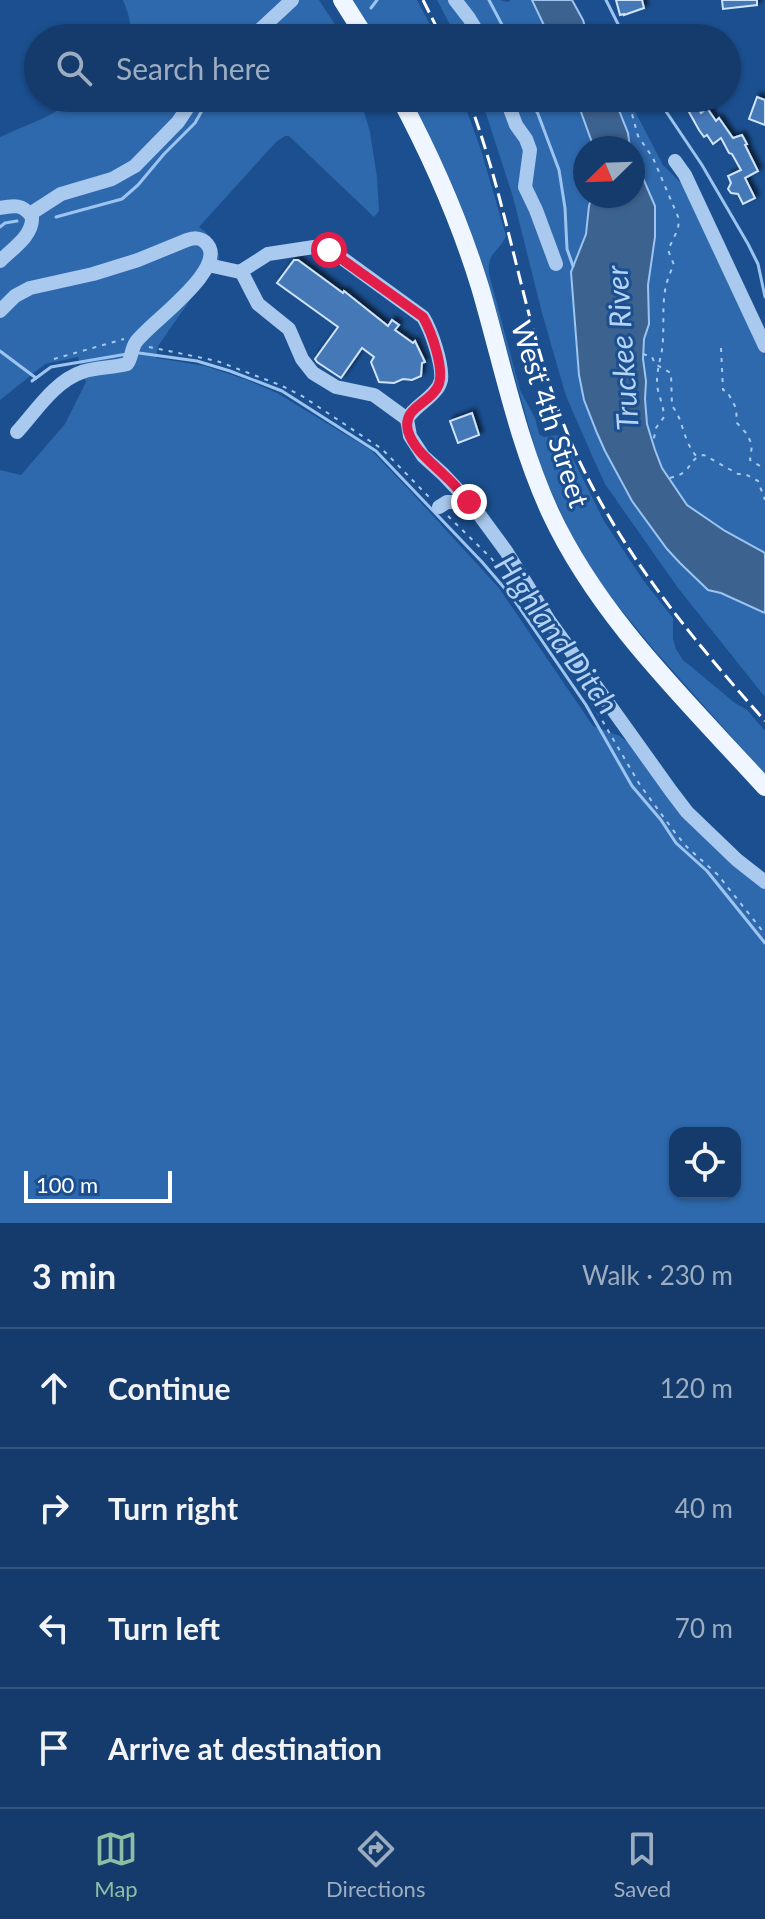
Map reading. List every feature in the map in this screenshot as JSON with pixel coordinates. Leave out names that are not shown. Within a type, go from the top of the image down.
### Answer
[{"type":"main road","points":[[342,0],[357,24]]},
{"type":"main road","name":"West 4th Street","points":[[407,112],[433,163],[467,248],[529,459],[564,538],[595,590],[631,639],[765,787]]},
{"type":"street","points":[[266,24],[292,0]]},
{"type":"street","points":[[455,0],[473,24]]},
{"type":"street","points":[[30,214],[61,194],[112,179],[135,166],[185,112]]},
{"type":"street","points":[[511,112],[530,150],[525,187],[556,264]]},
{"type":"street","points":[[675,161],[685,175],[765,346]]},
{"type":"street","points":[[0,208],[22,206],[32,217],[33,225],[30,232],[0,261]]},
{"type":"street","points":[[0,311],[22,291],[30,288],[93,274],[195,238],[208,245],[211,254],[208,265],[181,299],[135,342],[127,364],[72,376],[17,432]]},
{"type":"street","points":[[208,265],[235,272],[268,254],[323,248],[335,253],[423,317],[430,330],[441,380],[436,390],[407,419]]},
{"type":"street","points":[[241,271],[258,304],[289,329],[302,359],[313,373],[336,387],[374,395],[407,419],[410,436],[423,456],[469,502],[506,551],[548,619],[679,802],[737,860],[765,882]]},
{"type":"street","points":[[439,507],[450,501],[469,502]]},
{"type":"path","points":[[627,112],[632,114],[638,136],[653,158],[679,219],[678,229],[668,250],[674,265],[663,292],[664,332],[656,380],[664,417],[656,428],[653,443]]},
{"type":"path","points":[[54,359],[125,339],[147,347],[217,361],[302,396],[382,449],[485,551],[518,595]]},
{"type":"path","points":[[721,348],[723,390],[727,391],[736,408],[737,423],[752,445],[750,460],[765,469]]},
{"type":"path","points":[[643,354],[652,357],[655,364],[671,373],[672,406],[689,448],[697,457]]},
{"type":"path","points":[[670,478],[680,475],[697,457],[704,455],[758,481],[765,500]]},
{"type":"path","points":[[572,674],[640,785],[676,834],[718,875],[765,934]]},
{"type":"shaded area","points":[[123,0],[319,0],[335,24],[130,24]]},
{"type":"shaded area","points":[[351,0],[417,0],[430,24],[366,24]]},
{"type":"shaded area","points":[[437,0],[532,0],[543,24],[450,24]]},
{"type":"shaded area","points":[[55,112],[364,112],[377,177],[379,211],[374,217],[289,136],[285,136],[276,142],[199,227],[214,242],[219,263],[158,346],[156,358],[205,366],[247,380],[277,393],[371,450],[499,588],[593,726],[620,736],[630,744],[750,878],[765,889],[765,1223],[0,1223],[0,470],[21,475],[65,424],[86,382],[78,357],[45,364],[0,400],[0,137]]},
{"type":"shaded area","points":[[414,112],[467,112],[506,236],[491,257],[489,274],[520,390],[535,418],[539,434],[544,437],[559,435],[563,439],[604,521],[643,580],[673,618],[673,639],[683,660],[747,710],[765,731],[765,774],[614,601],[571,535],[536,452],[496,310]]},
{"type":"shaded area","points":[[486,112],[582,112],[590,136],[573,136],[573,208],[589,208],[586,234],[571,272],[579,375],[597,433],[623,487],[680,563],[708,590],[765,613],[765,697],[678,588],[605,484],[566,396],[513,197]]},
{"type":"shaded area","points":[[620,112],[635,112],[663,165],[684,186],[765,356],[765,553],[687,505],[662,468],[655,450],[647,424],[643,359],[649,324],[648,285],[655,237],[655,206],[645,183],[645,136],[628,136]]},
{"type":"water","points":[[532,0],[572,0],[584,24],[543,24]]},
{"type":"water","points":[[581,112],[620,112],[628,136],[590,136]]},
{"type":"water","name":"Truckee River","points":[[645,183],[655,206],[655,237],[648,285],[649,324],[643,359],[647,424],[662,468],[687,505],[765,553],[765,613],[708,590],[680,563],[632,501],[605,451],[584,400],[579,375],[571,272],[586,234],[589,208],[645,208]]},
{"type":"building","points":[[616,0],[642,0],[644,8],[620,15]]},
{"type":"building","points":[[722,0],[757,0],[757,5],[723,9]]},
{"type":"building","points":[[757,97],[765,100],[765,125],[749,119]]},
{"type":"building","points":[[689,112],[710,112],[716,121],[719,118],[733,138],[742,135],[758,171],[745,178],[755,198],[743,204],[738,194],[731,193],[728,176],[741,170],[721,138],[713,144],[699,130]]},
{"type":"building","points":[[294,260],[344,291],[388,326],[392,320],[399,325],[395,330],[413,343],[415,341],[425,362],[422,363],[421,376],[394,383],[379,382],[371,362],[374,357],[362,348],[341,378],[317,362],[315,359],[338,327],[277,283]]},
{"type":"building","points":[[472,413],[479,435],[458,443],[450,421]]},
{"type":"waterway","points":[[371,8],[377,0]]},
{"type":"waterway","points":[[489,0],[502,24]]},
{"type":"waterway","points":[[606,0],[618,24]]},
{"type":"waterway","points":[[56,217],[122,199],[195,123],[201,112]]},
{"type":"waterway","points":[[537,112],[559,170],[567,249],[573,266]]},
{"type":"waterway","points":[[666,112],[702,165],[748,244],[758,264],[765,297]]},
{"type":"waterway","points":[[0,227],[17,221]]},
{"type":"waterway","points":[[0,351],[36,378]]},
{"type":"waterway","name":"Highland Ditch","points":[[139,353],[197,361],[282,391],[376,451],[512,597],[586,705],[632,786],[676,843],[707,871],[765,943]]},
{"type":"waterway","name":"Highland Ditch","points":[[32,381],[51,367],[127,354]]},
{"type":"railway","points":[[423,0],[435,24]]},
{"type":"railway","points":[[473,112],[494,178],[548,380],[580,462],[624,541],[650,579],[706,652],[765,721]]},
{"type":"route","points":[[329,250],[423,317],[428,325],[441,380],[436,390],[410,414],[407,427],[423,456],[469,502]]}]
